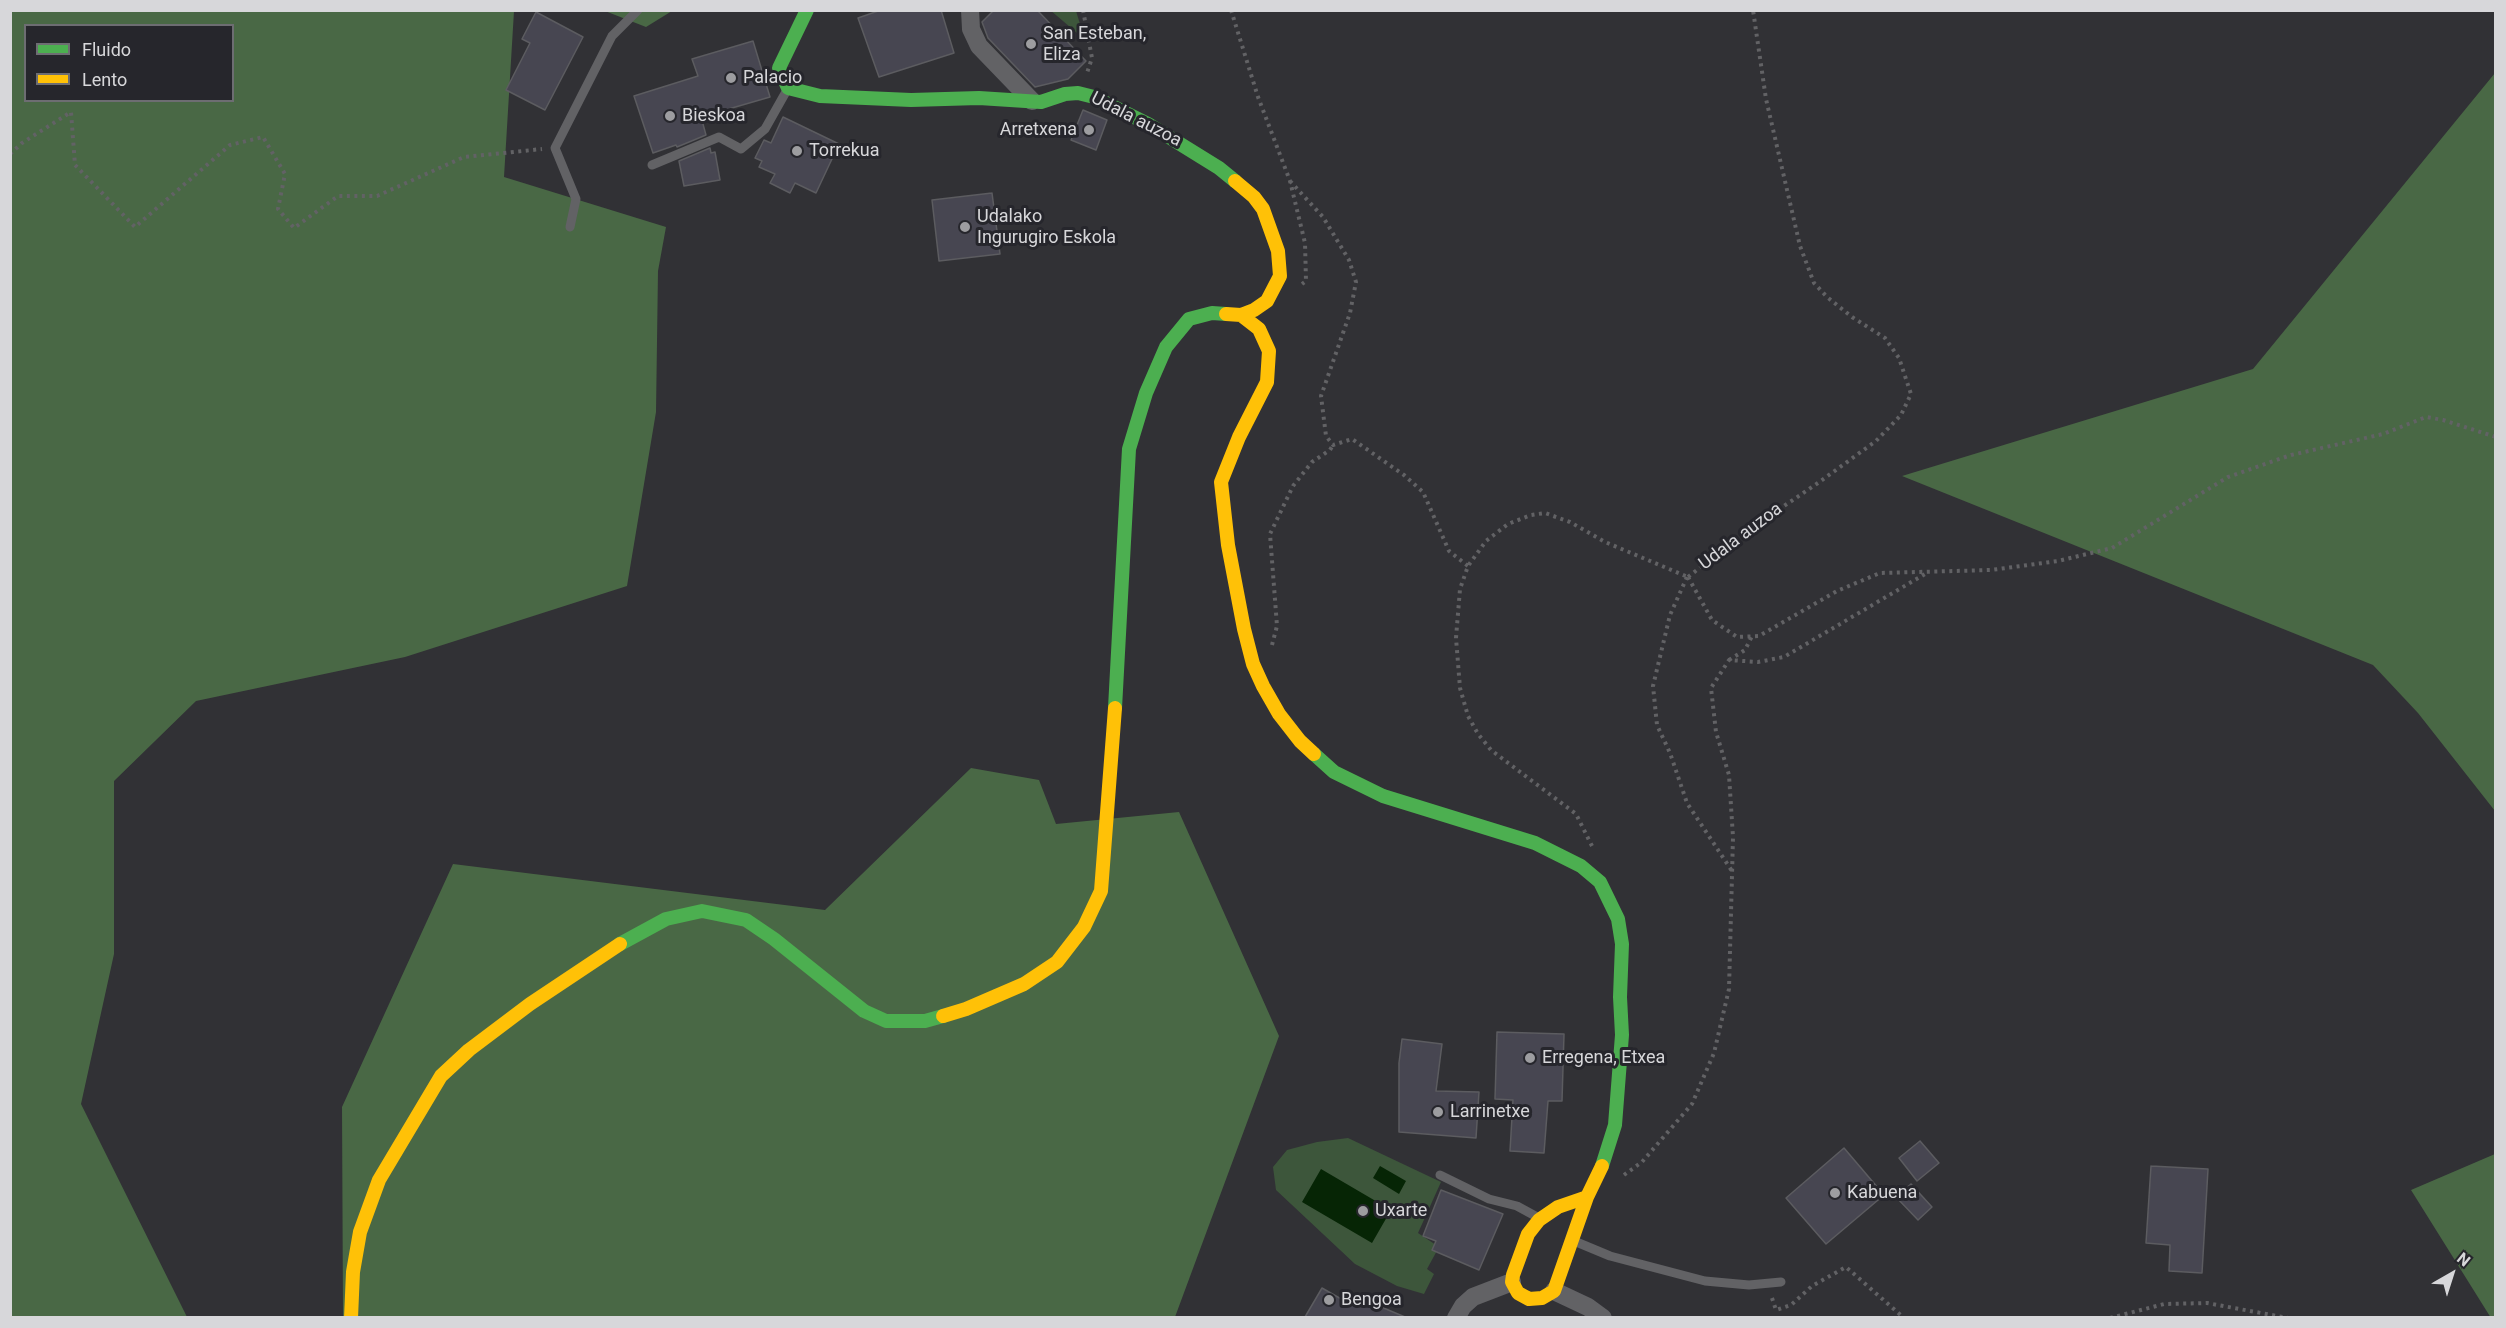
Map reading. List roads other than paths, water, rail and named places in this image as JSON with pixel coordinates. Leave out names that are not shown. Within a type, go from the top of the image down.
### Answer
[{"type":"street","points":[[788,88],[781,77],[779,68],[807,10]]},
{"type":"street","points":[[970,10],[971,29],[979,46],[1032,101]]},
{"type":"street","name":"Udala auzoa","points":[[788,88],[820,96],[911,100],[979,98],[1041,102],[1065,94],[1078,93],[1094,97],[1118,108],[1192,150],[1241,185],[1263,209],[1275,236],[1280,276],[1267,301],[1241,315]]},
{"type":"street","points":[[351,1317],[353,1272],[360,1232],[379,1180],[441,1076],[469,1050],[530,1004],[614,947],[666,919],[702,911],[746,920],[774,939],[864,1011],[886,1021],[925,1021],[966,1009],[1024,984],[1057,962],[1084,927],[1101,891],[1113,741],[1130,449],[1146,393],[1167,347],[1189,319],[1212,314],[1241,315],[1259,328],[1269,351],[1267,382],[1239,437],[1221,482],[1228,545],[1244,629],[1253,664],[1279,714],[1300,741],[1334,772],[1383,796],[1535,843],[1581,866],[1600,882],[1609,897],[1618,919],[1622,945],[1620,997],[1622,1035],[1616,1125],[1606,1158],[1587,1197],[1554,1291],[1542,1298],[1529,1299],[1518,1293],[1512,1282],[1528,1234],[1541,1219],[1558,1207],[1587,1197]]},
{"type":"street","points":[[1456,1317],[1462,1306],[1473,1297],[1512,1282]]},
{"type":"street","points":[[1554,1291],[1588,1307],[1603,1317]]},
{"type":"lane","points":[[570,227],[576,199],[555,148],[612,36],[638,10]]},
{"type":"lane","points":[[652,165],[719,137],[741,149],[765,129],[788,88]]},
{"type":"lane","points":[[1440,1175],[1489,1199],[1517,1206],[1541,1219]]},
{"type":"lane","points":[[1572,1240],[1610,1256],[1697,1280],[1728,1284],[1781,1282]]},
{"type":"place","name":"San Esteban, Eliza","points":[[1031,44]]},
{"type":"place","name":"Palacio","points":[[731,78]]},
{"type":"place","name":"Bieskoa","points":[[670,116]]},
{"type":"place","name":"Arretxena","points":[[1089,130]]},
{"type":"place","name":"Torrekua","points":[[797,151]]},
{"type":"place","name":"Udalako Ingurugiro Eskola","points":[[965,227]]},
{"type":"place","name":"Erregena, Etxea","points":[[1530,1058]]},
{"type":"place","name":"Larrinetxe","points":[[1438,1112]]},
{"type":"place","name":"Kabuena","points":[[1835,1193]]},
{"type":"place","name":"Uxarte","points":[[1363,1211]]},
{"type":"place","name":"Bengoa","points":[[1329,1300]]}]
